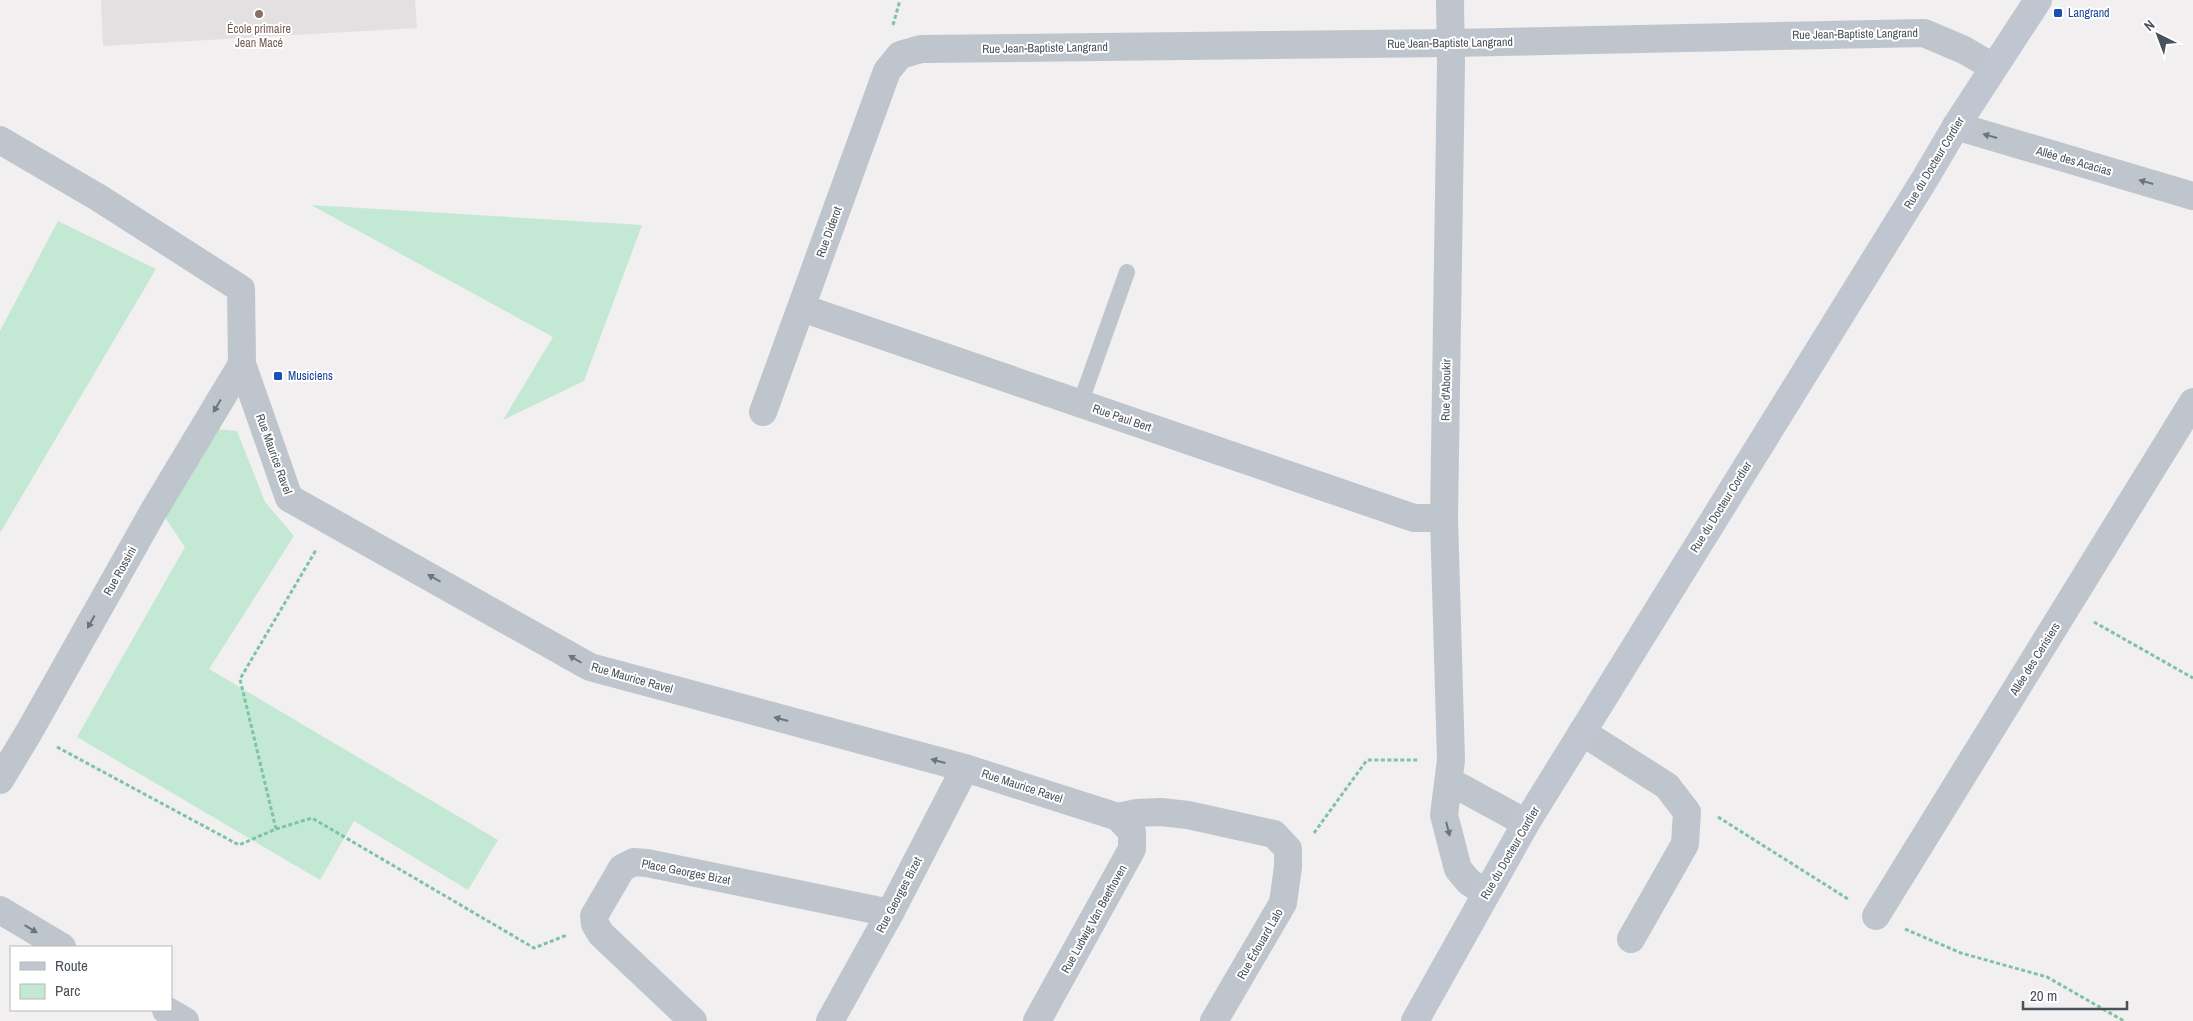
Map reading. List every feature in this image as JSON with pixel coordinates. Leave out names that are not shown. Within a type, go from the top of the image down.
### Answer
[{"type":"street","name":"Rue d'Aboukir","points":[[1450,0],[1452,44],[1444,518],[1451,760],[1444,816],[1458,869],[1469,882],[1486,893]]},
{"type":"street","name":"Rue du Docteur Cordier","points":[[1415,1021],[1526,823],[1921,186],[1956,126],[2038,0]]},
{"type":"street","name":"Rue Jean-Baptiste Langrand","points":[[900,56],[921,49],[1452,44],[1924,33],[1964,50],[1993,67]]},
{"type":"street","name":"Rue Diderot","points":[[763,412],[887,71],[900,56]]},
{"type":"street","name":"Allée des Acacias","points":[[1956,126],[2193,196]]},
{"type":"street","name":"Rue Maurice Ravel","points":[[0,140],[99,198],[241,289],[242,364],[289,498],[590,667],[965,768],[1118,818]]},
{"type":"street","name":"Rue Paul Bert","points":[[802,308],[1414,518],[1444,518]]},
{"type":"street","name":"Rue Rossini","points":[[0,780],[153,512],[242,364]]},
{"type":"street","name":"Allée des Cerisiers","points":[[1876,916],[2193,402]]},
{"type":"street","points":[[1582,732],[1667,786],[1686,812],[1685,844],[1631,939]]},
{"type":"street","name":"Rue Georges Bizet","points":[[830,1021],[890,913],[965,768]]},
{"type":"street","points":[[1449,781],[1526,823]]},
{"type":"street","points":[[1118,818],[1137,813],[1162,812],[1188,816],[1274,834],[1288,849]]},
{"type":"street","name":"Rue Ludwig Van Beethoven","points":[[1037,1021],[1132,849],[1132,832],[1118,818]]},
{"type":"street","name":"Rue Édouard Lalo","points":[[1214,1021],[1283,903],[1288,867],[1288,849]]},
{"type":"street","name":"Place Georges Bizet","points":[[595,924],[594,916],[622,868],[634,862],[647,863],[890,913]]},
{"type":"street","points":[[0,910],[60,946]]},
{"type":"street","points":[[595,924],[601,934],[693,1021]]},
{"type":"street","points":[[168,1011],[185,1021]]},
{"type":"lane","points":[[1080,404],[1126,272]]},
{"type":"path","points":[[276,830],[240,680],[332,521]]},
{"type":"path","points":[[2067,607],[2193,678]]},
{"type":"path","points":[[29,732],[239,845],[312,818],[534,948],[595,924]]},
{"type":"path","points":[[1288,849],[1313,834],[1367,760],[1383,760]]},
{"type":"path","points":[[1686,812],[1706,810],[1876,916],[1961,953],[2047,977],[2124,1021]]},
{"type":"shaded area","name":"École primaire Jean Macé","points":[[101,0],[415,0],[417,28],[103,46]]},
{"type":"green space","points":[[311,205],[642,225],[584,381],[503,420],[553,337]]},
{"type":"green space","points":[[58,221],[156,269],[0,533],[0,331]]},
{"type":"green space","points":[[218,429],[237,431],[265,502],[294,536],[209,669],[498,840],[468,890],[354,821],[320,880],[77,737],[185,547],[164,516]]},
{"type":"place","name":"Langrand","points":[[2058,13]]},
{"type":"place","name":"École primaire Jean Macé","points":[[259,14]]},
{"type":"place","name":"Musiciens","points":[[278,376]]}]
